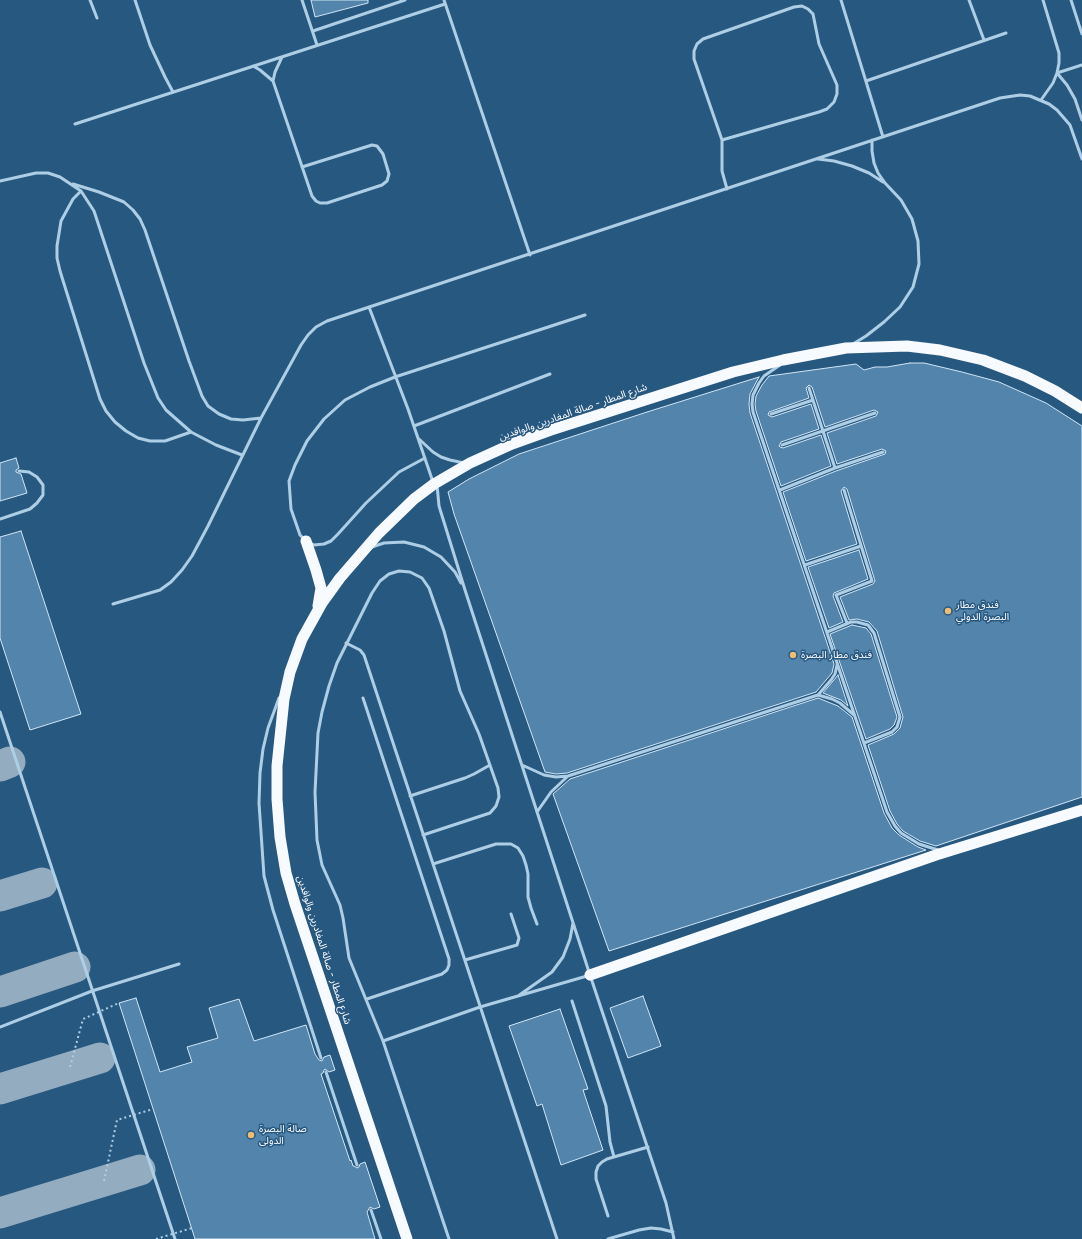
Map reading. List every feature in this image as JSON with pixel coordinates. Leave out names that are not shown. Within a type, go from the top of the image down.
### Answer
[{"type":"highway","name":"شارع المطار - صالة المغادرين والوافدين","points":[[407,1239],[295,904],[286,873],[280,837],[277,799],[277,766],[284,699],[290,672],[302,639],[322,603],[340,578],[396,515],[414,499],[435,484],[470,463],[512,444],[551,430],[733,372],[792,358],[846,348],[907,346],[940,350],[982,360],[1025,376],[1056,392],[1082,408]]},
{"type":"highway","points":[[306,541],[321,588],[319,604],[311,623]]},
{"type":"highway","points":[[590,975],[951,851],[1082,810]]},
{"type":"lane","points":[[90,0],[97,18]]},
{"type":"lane","points":[[135,0],[152,50],[173,92]]},
{"type":"lane","points":[[302,0],[317,45]]},
{"type":"lane","points":[[312,31],[405,0]]},
{"type":"lane","points":[[841,0],[883,137]]},
{"type":"lane","points":[[969,0],[984,40]]},
{"type":"lane","points":[[1042,0],[1059,52],[1057,73],[1050,89],[1042,100]]},
{"type":"lane","points":[[1071,0],[1082,34]]},
{"type":"lane","points":[[75,124],[282,57],[444,2],[530,255]]},
{"type":"lane","points":[[722,140],[828,109],[834,102],[837,94],[837,85],[818,44],[813,14],[808,9],[802,6],[794,7],[703,38],[697,44],[694,51],[694,59],[722,140],[722,171],[727,189]]},
{"type":"lane","points":[[866,81],[1006,33]]},
{"type":"lane","points":[[272,81],[282,57]]},
{"type":"lane","points":[[1057,73],[1082,65]]},
{"type":"lane","points":[[253,66],[264,72],[272,81],[302,168],[312,196],[316,201],[320,203],[327,202],[382,185],[387,181],[389,174],[386,160],[381,149],[372,145],[302,168]]},
{"type":"lane","points":[[1057,73],[1068,85],[1075,99],[1082,120]]},
{"type":"lane","points":[[113,604],[160,590],[171,582],[182,570],[200,541],[242,454],[293,359],[308,335],[316,327],[327,321],[530,255],[1000,98],[1020,95],[1030,96],[1042,100],[1057,110],[1070,125],[1082,159]]},
{"type":"lane","points":[[846,348],[866,336],[900,307],[913,287],[919,264],[918,241],[912,219],[901,200],[878,173],[874,163],[872,140]]},
{"type":"lane","points":[[815,159],[834,161],[852,166],[885,183]]},
{"type":"lane","points":[[0,181],[36,173],[48,173],[60,177],[81,191],[94,211],[144,363],[158,398],[166,410],[191,432],[216,445],[242,454]]},
{"type":"lane","points":[[72,184],[99,192],[124,202],[140,219],[189,361],[202,396],[208,406],[219,414],[231,419],[243,420],[261,418]]},
{"type":"lane","points":[[81,191],[73,199],[61,221],[57,246],[57,258],[60,272],[100,399],[106,411],[115,422],[138,438],[150,441],[165,441],[191,432]]},
{"type":"lane","points":[[369,307],[435,484],[439,506],[465,590],[590,975],[648,1147],[666,1203],[674,1239]]},
{"type":"lane","points":[[425,458],[399,472],[366,503],[331,541],[324,544],[314,545],[306,541],[300,534],[294,522],[291,508],[289,481],[301,450],[307,441],[324,419],[345,400],[357,393],[395,377],[585,316]]},
{"type":"lane","points":[[792,358],[764,376],[756,390],[752,404],[753,412],[887,812],[901,833],[919,844],[939,850],[951,851]]},
{"type":"lane","points":[[414,426],[550,374]]},
{"type":"lane","points":[[809,388],[836,468]]},
{"type":"lane","points":[[771,414],[813,400]]},
{"type":"lane","points":[[782,445],[875,414]]},
{"type":"lane","points":[[418,438],[433,452],[441,457],[470,463]]},
{"type":"lane","points":[[780,490],[836,468],[883,452]]},
{"type":"lane","points":[[0,519],[30,509],[43,495],[43,485],[38,477],[29,472],[19,471]]},
{"type":"lane","points":[[844,490],[872,581],[836,594],[847,623]]},
{"type":"lane","points":[[365,549],[384,543],[397,542],[404,542],[424,547],[441,557],[455,572],[465,590]]},
{"type":"lane","points":[[805,565],[861,546]]},
{"type":"lane","points":[[423,835],[490,813],[496,806],[499,797],[498,788],[479,734],[460,691],[444,631],[430,588],[422,578],[410,572],[400,572],[389,574],[380,581],[369,598],[346,643],[329,686],[318,733],[315,792],[317,840],[322,865],[340,906],[349,958],[383,1041],[449,1239]]},
{"type":"lane","points":[[827,632],[851,622],[862,623],[872,629],[900,717],[897,727],[892,732],[864,743]]},
{"type":"lane","points":[[346,643],[360,650],[364,655],[557,1239]]},
{"type":"lane","points":[[522,765],[544,775],[556,777],[568,776],[818,695],[832,680],[837,663]]},
{"type":"lane","points":[[290,672],[273,712],[263,749],[260,773],[259,803],[262,856],[264,876],[272,910],[321,1058]]},
{"type":"lane","points":[[818,695],[840,703],[855,716]]},
{"type":"lane","points":[[363,698],[449,959],[447,970],[442,974],[367,999]]},
{"type":"lane","points":[[0,712],[175,1239]]},
{"type":"lane","points":[[410,796],[470,776],[490,765]]},
{"type":"lane","points":[[537,812],[551,792],[568,776]]},
{"type":"lane","points":[[433,864],[496,844],[511,844],[518,848],[526,865],[528,874],[528,897],[537,924]]},
{"type":"lane","points":[[465,960],[517,945],[519,938],[511,914]]},
{"type":"lane","points":[[514,998],[552,972],[563,957],[568,945],[573,921]]},
{"type":"lane","points":[[0,1027],[92,991],[179,964]]},
{"type":"lane","points":[[383,1041],[480,1007],[590,975]]},
{"type":"lane","points":[[572,1001],[606,1106],[610,1142],[614,1157]]},
{"type":"lane","points":[[326,1072],[357,1165]]},
{"type":"lane","points":[[608,1216],[596,1178],[598,1166],[602,1162],[614,1157],[648,1147]]},
{"type":"lane","points":[[371,1210],[381,1239]]},
{"type":"lane","points":[[608,1239],[651,1228],[673,1232]]},
{"type":"path","points":[[70,1067],[83,1019],[119,1003]]},
{"type":"path","points":[[104,1181],[117,1120],[153,1109]]},
{"type":"path","points":[[156,1239],[192,1228]]},
{"type":"building","points":[[311,0],[368,0],[368,3],[315,17]]},
{"type":"building","points":[[910,363],[924,363],[999,382],[1046,403],[1082,426],[1082,797],[936,846],[920,841],[903,831],[897,824],[890,811],[868,745],[894,734],[900,728],[903,717],[877,631],[869,622],[857,619],[849,620],[840,597],[873,584],[875,581],[847,489],[844,487],[841,491],[857,544],[806,561],[783,492],[885,454],[886,451],[882,449],[837,464],[827,433],[876,416],[878,412],[874,410],[825,427],[812,387],[809,385],[806,388],[809,398],[769,412],[768,415],[772,417],[811,404],[819,429],[781,442],[779,446],[783,448],[821,435],[831,466],[781,486],[755,404],[756,396],[769,376],[856,364],[864,370],[875,367],[887,367]]},
{"type":"building","points":[[759,377],[750,394],[750,413],[834,664],[832,673],[816,692],[567,773],[556,774],[545,772],[454,514],[448,492],[469,479],[519,454]]},
{"type":"building","points":[[16,458],[19,468],[16,472],[21,474],[27,493],[0,501],[0,463]]},
{"type":"building","points":[[21,531],[81,714],[30,730],[0,638],[0,537]]},
{"type":"building","points":[[859,550],[868,579],[834,593],[833,596],[843,622],[829,628],[808,567]]},
{"type":"building","points":[[852,625],[866,628],[871,634],[897,717],[894,725],[890,729],[866,739],[830,634]]},
{"type":"building","points":[[838,675],[848,706],[841,700],[823,693]]},
{"type":"building","points":[[818,698],[838,706],[852,717],[884,813],[892,828],[899,835],[918,847],[926,850],[609,951],[553,794],[570,779]]},
{"type":"building","points":[[643,996],[661,1046],[628,1058],[610,1008]]},
{"type":"building","name":"صالة البصرة الدولى","points":[[136,998],[160,1072],[192,1062],[187,1047],[218,1038],[209,1008],[239,999],[254,1041],[306,1025],[315,1054],[319,1060],[322,1061],[324,1057],[330,1055],[335,1070],[329,1072],[325,1069],[321,1074],[350,1161],[351,1160],[353,1166],[357,1168],[360,1164],[365,1162],[380,1207],[374,1209],[370,1207],[367,1212],[375,1239],[195,1239],[119,1003]]},
{"type":"building","points":[[560,1009],[588,1089],[583,1090],[603,1150],[561,1165],[542,1104],[537,1106],[509,1026]]},
{"type":"taxiway","points":[[0,766],[10,762]]},
{"type":"taxiway","points":[[0,896],[42,883]]},
{"type":"taxiway","points":[[0,992],[75,967]]},
{"type":"taxiway","points":[[0,1089],[100,1058]]},
{"type":"taxiway","points":[[0,1213],[140,1170]]},
{"type":"place","name":"فندق مطار البصرة الدولي","points":[[948,611]]},
{"type":"place","name":"فندق مطار البصرة","points":[[793,655]]},
{"type":"place","name":"صالة البصرة الدولى","points":[[251,1135]]}]
